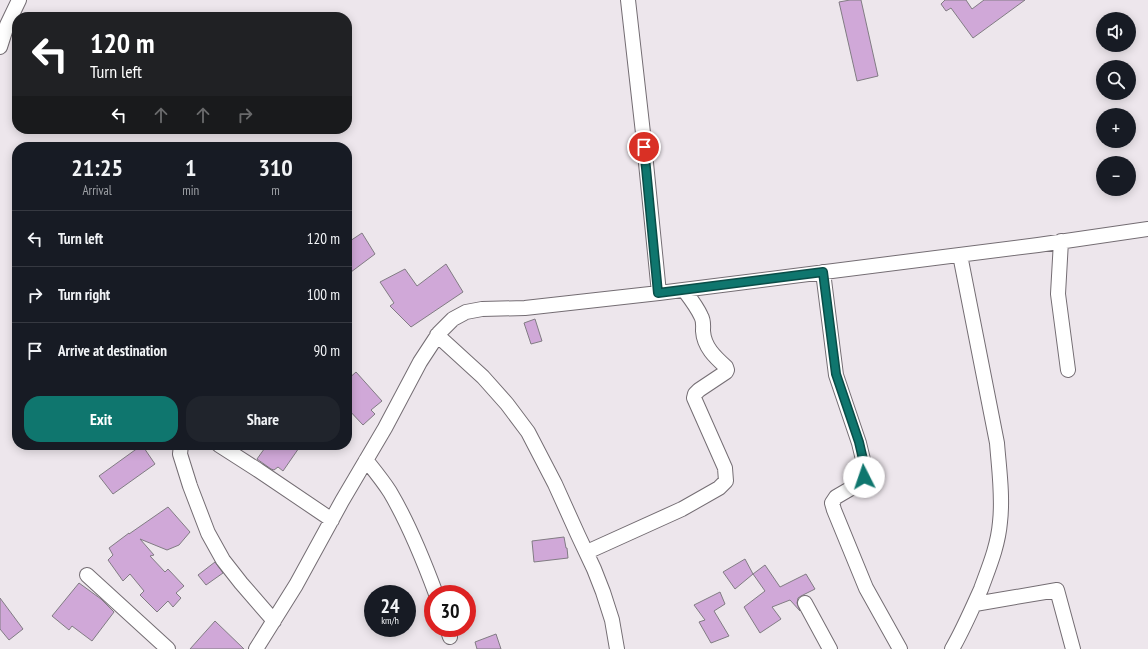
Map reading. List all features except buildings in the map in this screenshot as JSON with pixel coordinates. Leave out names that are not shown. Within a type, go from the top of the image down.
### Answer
[{"type":"street","points":[[13,12],[19,0]]},
{"type":"street","points":[[628,0],[643,133],[658,293]]},
{"type":"street","points":[[0,47],[12,15]]},
{"type":"street","points":[[256,649],[296,585],[420,362],[437,336],[453,319],[466,312],[482,309],[525,308],[684,290],[1148,229]]},
{"type":"street","points":[[1061,241],[1058,294],[1068,370]]},
{"type":"street","points":[[952,649],[975,604],[997,545],[1000,521],[1000,474],[997,443],[960,254]]},
{"type":"street","points":[[823,272],[836,374],[859,442],[865,468],[864,477],[860,482],[836,497],[832,503],[866,588],[900,649]]},
{"type":"street","points":[[587,552],[682,509],[719,488],[726,481],[725,468],[694,398],[695,394],[699,390],[727,370],[726,367],[711,352],[703,332],[704,322],[701,315],[684,290]]},
{"type":"street","points":[[437,336],[483,377],[528,432],[555,484],[587,552],[603,592],[612,620],[617,649]]},
{"type":"street","points":[[180,450],[190,486],[208,533],[223,560],[274,621]]},
{"type":"street","points":[[227,450],[332,520]]},
{"type":"street","points":[[366,460],[390,491],[418,547],[433,585]]},
{"type":"street","points":[[87,575],[168,649]]},
{"type":"street","points":[[975,604],[1057,590],[1073,649]]},
{"type":"street","points":[[805,603],[830,649]]},
{"type":"route","points":[[644,147],[658,293],[823,272],[836,374],[859,442],[865,468],[864,477]]}]
